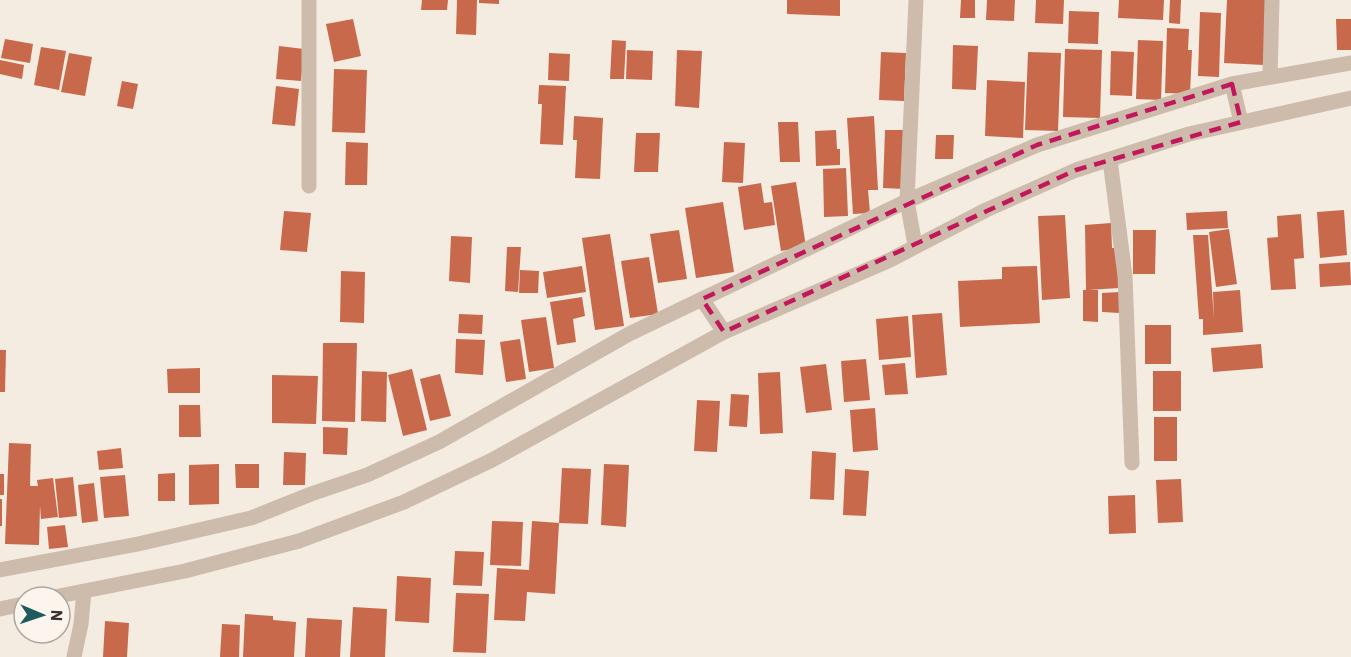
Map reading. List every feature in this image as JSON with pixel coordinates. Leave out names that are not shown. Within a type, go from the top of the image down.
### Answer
[{"type":"street","points":[[309,0],[309,186]]},
{"type":"street","points":[[915,238],[908,205],[916,0]]},
{"type":"street","points":[[1270,77],[1272,0]]},
{"type":"street","points":[[0,570],[138,544],[251,518],[311,494],[367,476],[439,442],[629,334],[1037,145],[1232,84],[1351,63]]},
{"type":"street","points":[[1232,84],[1241,122]]},
{"type":"street","points":[[72,593],[185,571],[299,540],[404,502],[492,460],[724,332],[890,260],[915,238],[986,210],[1076,170],[1190,134],[1351,98]]},
{"type":"street","points":[[1110,160],[1125,276],[1132,463]]},
{"type":"street","points":[[702,299],[724,332]]},
{"type":"street","points":[[74,657],[81,624],[84,591]]},
{"type":"highlighted area","points":[[1232,84],[1241,122],[1076,170],[724,332],[702,299],[1037,145]]},
{"type":"building","points":[[422,0],[448,0],[447,10],[421,10]]},
{"type":"building","points":[[457,0],[477,0],[476,35],[456,34]]},
{"type":"building","points":[[479,0],[499,0],[499,4],[479,3]]},
{"type":"building","points":[[787,0],[840,0],[840,16],[787,14]]},
{"type":"building","points":[[961,0],[975,0],[975,18],[960,18]]},
{"type":"building","points":[[987,0],[1015,0],[1014,21],[986,20]]},
{"type":"building","points":[[1036,0],[1064,0],[1063,24],[1035,23]]},
{"type":"building","points":[[1119,0],[1164,0],[1163,20],[1118,18]]},
{"type":"building","points":[[1170,0],[1181,0],[1180,24],[1169,23]]},
{"type":"building","points":[[1227,0],[1266,0],[1264,65],[1224,63]]},
{"type":"building","points":[[1069,11],[1099,12],[1098,44],[1068,43]]},
{"type":"building","points":[[1200,12],[1221,13],[1219,77],[1198,76]]},
{"type":"building","points":[[353,19],[361,56],[334,62],[326,24]]},
{"type":"building","points":[[1336,19],[1351,19],[1351,50],[1337,50]]},
{"type":"building","points":[[1167,28],[1189,29],[1188,50],[1192,50],[1190,94],[1165,93]]},
{"type":"building","points":[[5,39],[33,44],[30,63],[1,58]]},
{"type":"building","points":[[612,40],[626,41],[624,79],[610,79]]},
{"type":"building","points":[[1138,40],[1163,41],[1161,100],[1136,99]]},
{"type":"building","points":[[953,45],[978,46],[976,90],[952,89]]},
{"type":"building","points":[[279,46],[304,49],[301,81],[276,79]]},
{"type":"building","points":[[41,47],[66,51],[59,90],[34,85]]},
{"type":"building","points":[[1065,49],[1102,50],[1100,118],[1063,117]]},
{"type":"building","points":[[627,50],[653,51],[652,80],[626,79]]},
{"type":"building","points":[[677,50],[702,51],[699,108],[675,106]]},
{"type":"building","points":[[1111,51],[1134,52],[1132,96],[1110,95]]},
{"type":"building","points":[[881,52],[906,53],[904,101],[879,100]]},
{"type":"building","points":[[1028,52],[1061,53],[1058,131],[1025,130]]},
{"type":"building","points":[[69,53],[92,57],[85,96],[61,92]]},
{"type":"building","points":[[549,53],[570,54],[569,81],[548,80]]},
{"type":"building","points":[[0,60],[24,65],[22,79],[0,74]]},
{"type":"building","points":[[334,69],[367,70],[365,133],[332,132]]},
{"type":"building","points":[[987,80],[1025,82],[1023,138],[985,136]]},
{"type":"building","points":[[122,81],[138,84],[133,109],[117,106]]},
{"type":"building","points":[[539,85],[566,86],[563,145],[540,144],[542,104],[538,104]]},
{"type":"building","points":[[276,86],[299,89],[295,126],[272,124]]},
{"type":"building","points":[[574,116],[603,118],[600,179],[575,178],[577,140],[573,140]]},
{"type":"building","points":[[874,116],[878,190],[868,190],[870,213],[853,214],[847,118]]},
{"type":"building","points":[[778,122],[798,122],[800,162],[780,162]]},
{"type":"building","points":[[836,130],[837,149],[840,149],[840,165],[816,166],[815,131]]},
{"type":"building","points":[[885,130],[907,130],[905,189],[883,188]]},
{"type":"building","points":[[636,133],[660,133],[658,172],[634,172]]},
{"type":"building","points":[[936,135],[954,135],[953,159],[935,159]]},
{"type":"building","points":[[346,142],[368,143],[367,185],[345,185]]},
{"type":"building","points":[[724,142],[745,143],[743,183],[722,182]]},
{"type":"building","points":[[846,168],[848,216],[824,217],[823,169]]},
{"type":"building","points":[[796,182],[806,247],[781,251],[771,186]]},
{"type":"building","points":[[761,183],[764,203],[772,202],[775,225],[744,230],[738,187]]},
{"type":"building","points":[[723,202],[734,272],[696,278],[685,208]]},
{"type":"building","points":[[1344,210],[1347,255],[1320,258],[1317,212]]},
{"type":"building","points":[[284,211],[311,213],[307,252],[280,250]]},
{"type":"building","points":[[1227,211],[1228,228],[1187,230],[1186,213]]},
{"type":"building","points":[[1301,214],[1304,258],[1294,259],[1296,289],[1271,290],[1267,238],[1278,237],[1277,216]]},
{"type":"building","points":[[1065,215],[1070,298],[1042,300],[1038,216]]},
{"type":"building","points":[[1111,223],[1112,248],[1118,248],[1119,288],[1088,290],[1098,290],[1098,322],[1083,321],[1083,290],[1086,290],[1085,225]]},
{"type":"building","points":[[1229,229],[1237,284],[1216,287],[1209,232]]},
{"type":"building","points":[[679,230],[687,279],[658,283],[650,234]]},
{"type":"building","points":[[1133,230],[1156,230],[1155,274],[1133,274]]},
{"type":"building","points":[[610,234],[624,326],[595,330],[582,238]]},
{"type":"building","points":[[1193,235],[1208,235],[1214,319],[1213,292],[1240,290],[1243,332],[1203,335],[1203,319],[1199,319]]},
{"type":"building","points":[[451,236],[472,237],[470,283],[449,281]]},
{"type":"building","points":[[507,247],[521,247],[518,292],[505,291]]},
{"type":"building","points":[[649,257],[658,314],[630,318],[621,261]]},
{"type":"building","points":[[1350,262],[1351,285],[1320,287],[1319,264]]},
{"type":"building","points":[[582,266],[586,292],[547,298],[543,272]]},
{"type":"building","points":[[1037,266],[1040,323],[960,327],[958,281],[1002,279],[1002,267]]},
{"type":"building","points":[[520,270],[539,271],[538,293],[519,293]]},
{"type":"building","points":[[341,271],[365,272],[364,323],[340,322]]},
{"type":"building","points":[[1120,292],[1120,313],[1102,312],[1102,293]]},
{"type":"building","points":[[582,297],[585,316],[573,319],[576,342],[557,345],[550,302]]},
{"type":"building","points":[[942,313],[947,375],[916,378],[912,315]]},
{"type":"building","points":[[459,314],[483,315],[482,334],[458,333]]},
{"type":"building","points":[[908,316],[911,357],[879,360],[876,319]]},
{"type":"building","points":[[546,317],[554,368],[529,372],[521,320]]},
{"type":"building","points":[[1145,325],[1171,325],[1171,364],[1145,364]]},
{"type":"building","points":[[456,339],[485,340],[483,375],[455,373]]},
{"type":"building","points":[[520,339],[526,379],[506,382],[500,342]]},
{"type":"building","points":[[323,343],[357,343],[355,422],[322,421]]},
{"type":"building","points":[[1261,344],[1263,368],[1213,372],[1211,348]]},
{"type":"building","points":[[0,350],[6,350],[5,392],[0,392]]},
{"type":"building","points":[[866,359],[870,400],[844,402],[841,361]]},
{"type":"building","points":[[905,363],[908,394],[885,395],[882,365]]},
{"type":"building","points":[[826,364],[832,410],[806,413],[800,367]]},
{"type":"building","points":[[200,368],[200,393],[168,393],[167,369]]},
{"type":"building","points":[[412,369],[427,430],[403,436],[388,375]]},
{"type":"building","points":[[362,371],[387,372],[386,422],[361,421]]},
{"type":"building","points":[[1153,371],[1181,371],[1181,411],[1153,411]]},
{"type":"building","points":[[780,372],[783,433],[760,434],[758,373]]},
{"type":"building","points":[[440,374],[451,416],[430,421],[420,379]]},
{"type":"building","points":[[272,375],[318,376],[316,424],[272,423]]},
{"type":"building","points":[[731,394],[749,395],[747,427],[729,426]]},
{"type":"building","points":[[697,400],[720,401],[717,452],[694,451]]},
{"type":"building","points":[[179,405],[200,405],[201,437],[179,437]]},
{"type":"building","points":[[875,408],[878,450],[853,452],[850,410]]},
{"type":"building","points":[[1154,417],[1177,417],[1177,461],[1154,461]]},
{"type":"building","points":[[323,427],[348,428],[347,455],[323,454]]},
{"type":"building","points":[[9,443],[31,444],[30,486],[38,486],[37,480],[53,478],[58,517],[41,519],[40,506],[39,545],[5,544]]},
{"type":"building","points":[[121,448],[123,468],[99,470],[97,451]]},
{"type":"building","points":[[812,451],[836,453],[834,500],[810,499]]},
{"type":"building","points":[[284,452],[306,453],[305,485],[283,485]]},
{"type":"building","points":[[219,464],[219,504],[189,505],[189,465]]},
{"type":"building","points":[[235,464],[259,464],[259,488],[236,488]]},
{"type":"building","points":[[604,464],[629,465],[626,527],[601,525]]},
{"type":"building","points":[[562,468],[591,469],[588,524],[559,523]]},
{"type":"building","points":[[845,469],[869,471],[866,516],[843,515]]},
{"type":"building","points":[[175,473],[175,501],[158,501],[158,474]]},
{"type":"building","points":[[0,474],[4,474],[4,495],[0,495]]},
{"type":"building","points":[[125,475],[129,516],[104,518],[100,477]]},
{"type":"building","points":[[73,477],[77,516],[59,518],[55,479]]},
{"type":"building","points":[[1181,479],[1183,522],[1158,523],[1156,480]]},
{"type":"building","points":[[94,483],[98,521],[82,523],[78,485]]},
{"type":"building","points":[[1135,495],[1136,533],[1109,534],[1108,496]]},
{"type":"building","points":[[0,499],[2,499],[2,526],[0,526]]},
{"type":"building","points":[[492,521],[523,522],[521,566],[490,565]]},
{"type":"building","points":[[532,521],[559,523],[555,594],[527,592],[525,621],[494,620],[497,568],[529,570]]},
{"type":"building","points":[[65,525],[68,547],[49,549],[47,527]]},
{"type":"building","points":[[455,551],[484,552],[482,586],[453,585]]},
{"type":"building","points":[[397,576],[431,578],[429,623],[395,621]]},
{"type":"building","points":[[456,593],[489,594],[486,653],[453,652]]},
{"type":"building","points":[[353,607],[387,609],[385,657],[350,657]]},
{"type":"building","points":[[245,614],[273,616],[273,620],[296,622],[294,657],[243,657]]},
{"type":"building","points":[[307,618],[342,620],[340,657],[305,657]]},
{"type":"building","points":[[105,621],[129,623],[127,657],[103,657]]},
{"type":"building","points":[[222,624],[240,625],[239,657],[220,657]]}]
